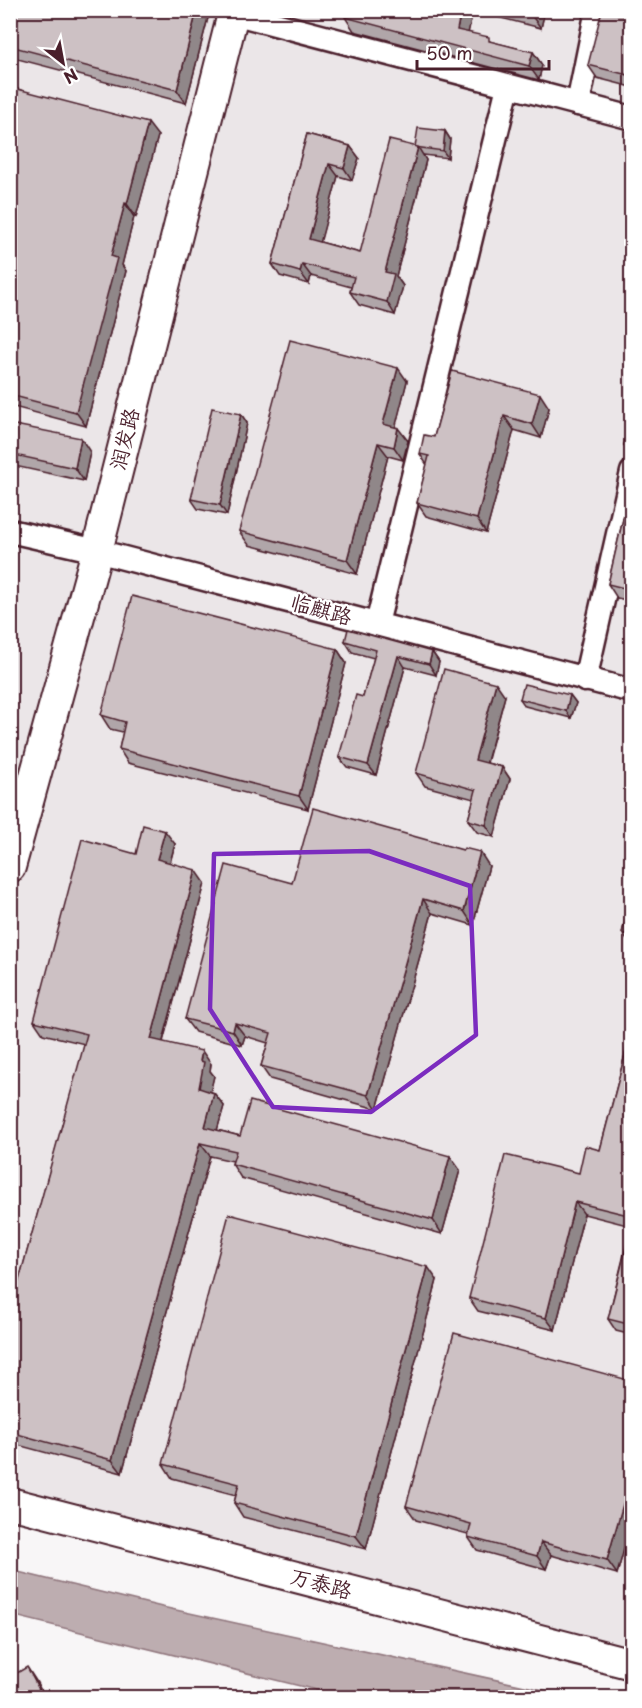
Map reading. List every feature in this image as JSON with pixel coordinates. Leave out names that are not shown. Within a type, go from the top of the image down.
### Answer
[{"type":"main road","name":"润发路","points":[[10,867],[97,551],[233,12]]},
{"type":"main road","name":"万泰路","points":[[10,1503],[632,1665]]},
{"type":"street","points":[[578,104],[597,10]]},
{"type":"street","points":[[233,12],[632,118]]},
{"type":"street","points":[[377,624],[508,86]]},
{"type":"street","points":[[585,680],[632,472]]},
{"type":"street","name":"临麒路","points":[[10,531],[97,551],[632,691]]},
{"type":"highlighted area","points":[[369,851],[470,886],[476,1035],[371,1112],[273,1107],[210,1009],[214,854]]},
{"type":"shaded area","points":[[10,11],[631,11],[631,1664],[11,1503]]},
{"type":"shaded area","points":[[10,1570],[162,1607],[575,1697],[345,1697],[11,1615]]},
{"type":"building","points":[[10,10],[197,10],[177,90],[10,46]]},
{"type":"building","points":[[346,10],[461,10],[457,30],[489,37],[489,41],[533,52],[529,66],[345,17]]},
{"type":"building","points":[[514,10],[532,10],[531,15]]},
{"type":"building","points":[[602,10],[632,10],[632,76],[588,65]]},
{"type":"building","points":[[10,87],[148,123],[111,256],[117,258],[76,412],[10,395]]},
{"type":"building","points":[[418,128],[445,131],[443,151],[415,147]]},
{"type":"building","points":[[307,134],[350,146],[344,168],[329,164],[309,239],[360,253],[389,140],[418,147],[385,272],[394,274],[387,302],[350,292],[354,277],[302,264],[300,272],[272,264]]},
{"type":"building","points":[[290,340],[398,368],[383,424],[398,428],[394,447],[378,443],[347,560],[239,531]]},
{"type":"building","points":[[452,371],[540,394],[532,424],[504,416],[477,519],[417,503],[429,456],[420,454],[424,435],[434,437]]},
{"type":"building","points":[[212,408],[241,414],[220,505],[191,499]]},
{"type":"building","points":[[632,416],[632,449],[624,445]]},
{"type":"building","points":[[10,424],[81,438],[75,468],[10,454]]},
{"type":"building","points":[[632,480],[632,590],[608,584]]},
{"type":"building","points":[[132,596],[337,649],[299,796],[119,749],[125,722],[101,715]]},
{"type":"building","points":[[348,629],[432,652],[429,664],[398,656],[368,765],[339,757],[356,695],[363,697],[376,650],[345,641]]},
{"type":"building","points":[[444,669],[496,683],[475,760],[502,767],[486,825],[468,820],[476,790],[416,773]]},
{"type":"building","points":[[524,684],[570,695],[566,711],[520,699]]},
{"type":"building","points":[[313,808],[463,850],[464,848],[480,852],[464,911],[423,899],[368,1095],[261,1066],[271,1033],[235,1023],[233,1031],[185,1019],[226,865],[292,883]]},
{"type":"building","points":[[143,825],[165,831],[157,859],[196,870],[151,1039],[202,1051],[200,1061],[204,1062],[199,1088],[214,1093],[205,1127],[240,1136],[250,1101],[450,1156],[433,1220],[232,1164],[236,1151],[200,1143],[112,1460],[10,1432],[10,1281],[18,1284],[87,1034],[34,1021],[82,839],[136,854]]},
{"type":"building","points":[[632,896],[632,936],[622,933]]},
{"type":"building","points":[[632,1028],[632,1216],[575,1202],[546,1318],[469,1298],[505,1155],[579,1173],[585,1146],[600,1150]]},
{"type":"building","points":[[229,1214],[428,1267],[356,1536],[234,1503],[239,1484],[163,1464]]},
{"type":"building","points":[[632,1225],[632,1325],[608,1319]]},
{"type":"building","points":[[454,1333],[632,1381],[632,1473],[607,1560],[541,1542],[537,1556],[468,1537],[471,1524],[406,1506]]},
{"type":"building","points":[[27,1667],[43,1698],[10,1698],[10,1677]]}]
